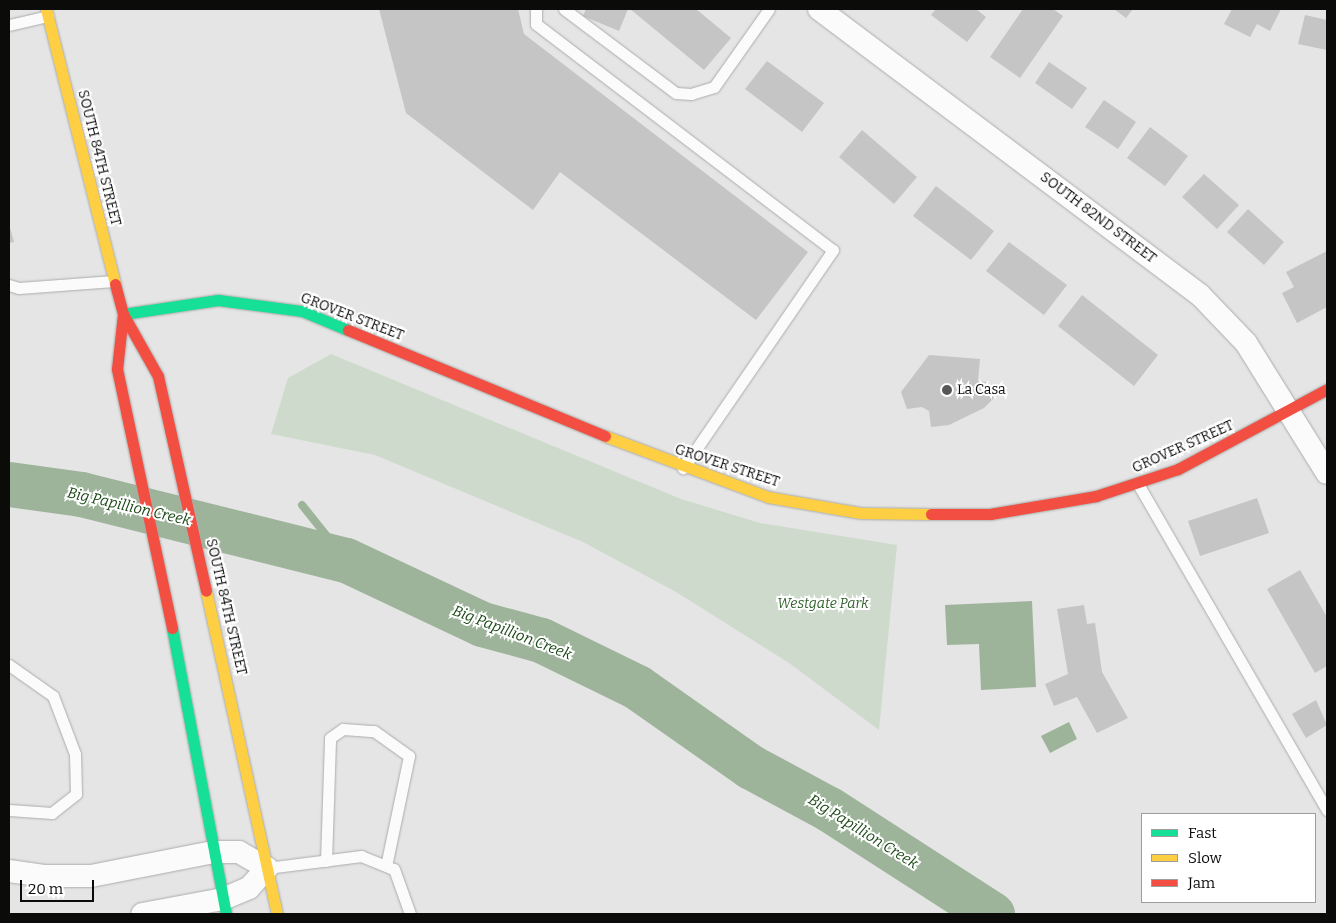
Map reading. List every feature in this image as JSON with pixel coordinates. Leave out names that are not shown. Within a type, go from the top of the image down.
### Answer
[{"type":"main road","name":"SOUTH 84TH STREET","points":[[47,12],[122,314],[158,376],[277,914]]},
{"type":"main road","name":"GROVER STREET","points":[[122,314],[218,300],[302,311],[683,468],[768,497],[861,513],[922,516],[1045,508],[1138,484],[1178,469],[1327,389]]},
{"type":"main road","name":"SOUTH 84TH STREET","points":[[122,314],[117,369],[178,654],[213,852],[225,907]]},
{"type":"street","name":"SOUTH 82ND STREET","points":[[819,9],[1200,295],[1246,343],[1290,410],[1327,474]]},
{"type":"street","points":[[9,871],[44,876],[91,876],[213,852],[239,852],[267,868],[250,888],[225,907],[142,914]]},
{"type":"lane","points":[[536,9],[536,24],[833,250],[683,468]]},
{"type":"lane","points":[[564,9],[603,40],[676,92],[702,94],[714,87],[769,9]]},
{"type":"lane","points":[[9,25],[47,12]]},
{"type":"lane","points":[[9,285],[18,288],[114,281]]},
{"type":"lane","points":[[1138,484],[1327,810]]},
{"type":"lane","points":[[9,665],[53,696],[75,754],[76,794],[52,813],[9,810]]},
{"type":"lane","points":[[326,861],[330,738],[343,729],[374,730],[409,756],[386,866]]},
{"type":"lane","points":[[267,868],[361,856],[394,869],[410,914]]},
{"type":"green space","name":"Westgate Park","points":[[331,354],[681,499],[760,523],[897,545],[879,730],[789,663],[676,592],[583,542],[375,455],[271,434],[288,378]]},
{"type":"shaded area","points":[[1032,601],[1036,687],[981,690],[979,644],[947,645],[945,605]]},
{"type":"shaded area","points":[[1069,722],[1077,739],[1050,753],[1041,736]]},
{"type":"building","points":[[379,9],[518,9],[524,34],[808,252],[756,320],[560,172],[533,210],[406,113]]},
{"type":"building","points":[[586,9],[628,9],[619,31],[583,16]]},
{"type":"building","points":[[630,9],[696,9],[731,38],[704,70]]},
{"type":"building","points":[[936,9],[976,9],[986,17],[967,42],[931,15]]},
{"type":"building","points":[[1023,9],[1053,9],[1063,16],[1020,78],[990,57]]},
{"type":"building","points":[[1114,9],[1133,9],[1126,18]]},
{"type":"building","points":[[1232,9],[1281,9],[1270,31],[1257,24],[1250,37],[1224,24]]},
{"type":"building","points":[[1305,15],[1327,20],[1327,50],[1298,44]]},
{"type":"building","points":[[767,61],[824,103],[802,132],[745,89]]},
{"type":"building","points":[[1049,62],[1087,88],[1072,109],[1035,83]]},
{"type":"building","points":[[1104,100],[1136,122],[1118,149],[1085,127]]},
{"type":"building","points":[[1150,127],[1188,156],[1165,186],[1127,158]]},
{"type":"building","points":[[862,130],[917,177],[894,204],[839,157]]},
{"type":"building","points":[[1204,174],[1239,205],[1217,229],[1182,197]]},
{"type":"building","points":[[936,186],[994,231],[971,260],[913,216]]},
{"type":"building","points":[[1248,209],[1284,242],[1264,265],[1227,232]]},
{"type":"building","points":[[9,224],[14,242],[9,243]]},
{"type":"building","points":[[1009,242],[1067,285],[1044,315],[986,271]]},
{"type":"building","points":[[1327,251],[1327,307],[1297,323],[1282,293],[1294,287],[1286,272]]},
{"type":"building","points":[[1082,295],[1158,355],[1134,386],[1058,326]]},
{"type":"building","name":"La Casa","points":[[929,355],[980,359],[978,381],[986,382],[996,396],[984,408],[949,425],[931,427],[929,411],[922,407],[907,409],[901,392]]},
{"type":"building","points":[[1257,498],[1269,533],[1200,556],[1188,521]]},
{"type":"building","points":[[1300,570],[1327,617],[1327,666],[1315,673],[1267,589]]},
{"type":"building","points":[[1084,605],[1087,624],[1095,623],[1102,672],[1128,718],[1097,733],[1077,697],[1054,706],[1045,684],[1068,674],[1057,609]]},
{"type":"building","points":[[1316,700],[1327,725],[1306,738],[1292,714]]},
{"type":"waterway","name":"Big Papillion Creek","points":[[9,484],[81,494],[346,560],[482,624],[541,640],[637,687],[751,767],[829,809],[992,914]]},
{"type":"waterway","points":[[302,505],[346,560]]},
{"type":"traffic: fast","points":[[123,314],[218,300],[302,311],[348,330]]},
{"type":"traffic: fast","points":[[172,628],[226,914]]},
{"type":"traffic: slow","points":[[46,9],[115,284]]},
{"type":"traffic: slow","points":[[605,436],[768,497],[861,513],[931,514]]},
{"type":"traffic: slow","points":[[206,591],[277,914]]},
{"type":"traffic: jam","points":[[115,284],[123,314],[158,376],[206,591]]},
{"type":"traffic: jam","points":[[123,314],[117,369],[172,628]]},
{"type":"traffic: jam","points":[[348,330],[605,436]]},
{"type":"traffic: jam","points":[[931,514],[990,514],[1096,496],[1178,469],[1327,389]]},
{"type":"place","name":"La Casa","points":[[947,390]]}]
